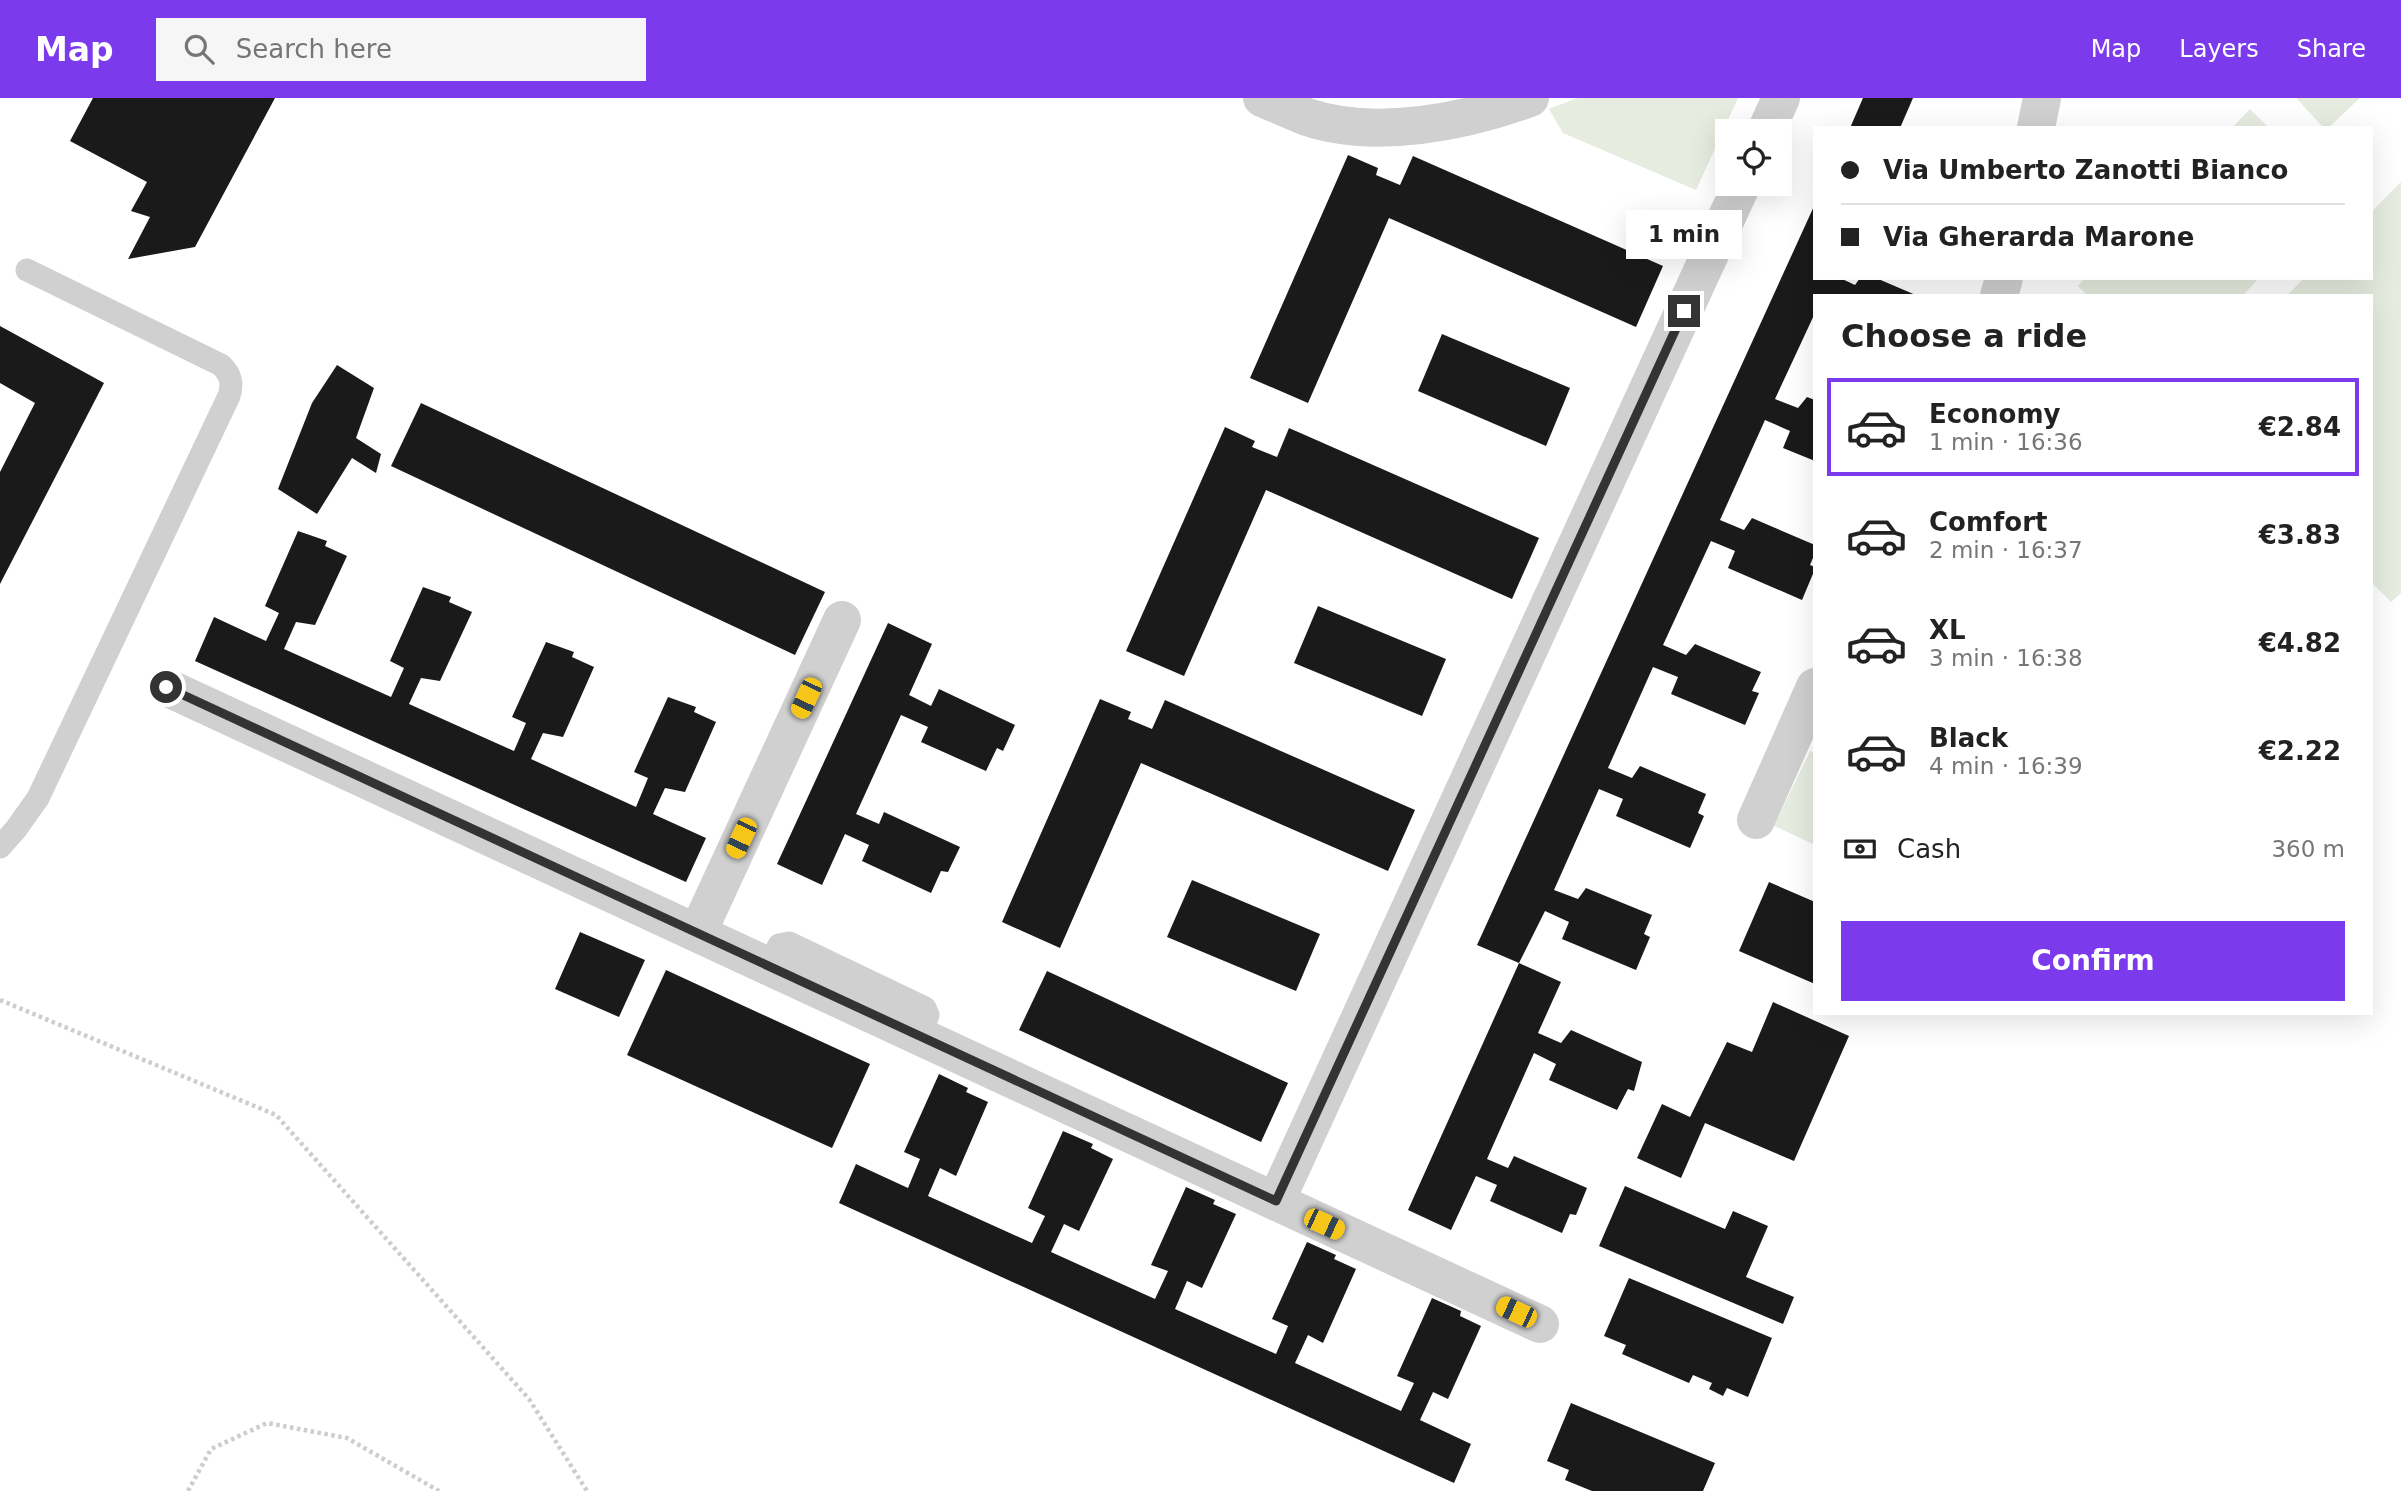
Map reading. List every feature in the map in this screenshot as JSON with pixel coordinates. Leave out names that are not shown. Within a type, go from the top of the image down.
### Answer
[{"type":"street","points":[[1262,98],[1309,118],[1355,126],[1410,126],[1455,121],[1530,98]]},
{"type":"street","points":[[1771,119],[1781,98]]},
{"type":"street","points":[[2036,126],[2042,98]]},
{"type":"street","points":[[1276,1201],[1737,196]]},
{"type":"street","points":[[698,932],[842,620]]},
{"type":"street","points":[[166,687],[1541,1324]]},
{"type":"street","points":[[1756,820],[1813,692]]},
{"type":"lane","points":[[0,847],[38,798],[229,396],[232,383],[221,365],[27,270]]},
{"type":"path","points":[[0,999],[276,1115],[529,1399],[587,1491]]},
{"type":"path","points":[[188,1491],[211,1449],[267,1423],[347,1438],[439,1491]]},
{"type":"shaded area","points":[[1577,98],[1738,98],[1728,119],[1715,119],[1715,148],[1696,190],[1563,133],[1549,109]]},
{"type":"shaded area","points":[[2296,98],[2360,98],[2330,126],[2322,126]]},
{"type":"shaded area","points":[[2250,109],[2267,126],[2234,126]]},
{"type":"shaded area","points":[[2401,182],[2401,593],[2391,602],[2373,584],[2373,294],[2289,294],[2302,280],[2373,280],[2373,210]]},
{"type":"shaded area","points":[[2083,280],[2257,280],[2244,294],[2086,294],[2078,286]]},
{"type":"shaded area","points":[[1810,751],[1813,752],[1813,844],[1774,826]]},
{"type":"building","points":[[93,98],[275,98],[195,247],[128,259],[150,217],[131,211],[147,182],[70,141]]},
{"type":"building","points":[[1863,98],[1913,98],[1901,126],[1851,126]]},
{"type":"building","points":[[1348,155],[1378,168],[1376,175],[1400,185],[1413,156],[1663,266],[1636,327],[1389,218],[1308,403],[1250,378]]},
{"type":"building","points":[[1813,208],[1813,280],[1844,280],[1855,285],[1859,280],[1881,280],[1913,294],[1813,294],[1813,317],[1775,399],[1798,408],[1807,397],[1813,399],[1813,460],[1783,448],[1790,431],[1765,420],[1720,520],[1744,530],[1752,518],[1813,544],[1810,565],[1813,566],[1813,574],[1802,600],[1728,568],[1735,551],[1711,541],[1663,645],[1686,655],[1695,644],[1761,672],[1752,691],[1759,693],[1745,725],[1671,694],[1678,677],[1653,667],[1608,768],[1632,778],[1640,766],[1706,794],[1698,813],[1704,816],[1690,848],[1616,816],[1623,799],[1599,789],[1554,890],[1578,899],[1586,888],[1652,915],[1644,934],[1650,937],[1636,970],[1562,939],[1569,922],[1545,911],[1519,963],[1477,945]]},
{"type":"building","points":[[0,326],[104,383],[0,584],[0,472],[35,403],[0,383]]},
{"type":"building","points":[[1442,334],[1570,388],[1546,446],[1418,391]]},
{"type":"building","points":[[337,365],[374,388],[356,438],[381,454],[376,473],[352,458],[317,514],[278,489],[312,403]]},
{"type":"building","points":[[421,403],[825,592],[795,655],[391,466]]},
{"type":"building","points":[[1225,427],[1255,441],[1252,447],[1277,457],[1289,428],[1539,538],[1512,599],[1266,490],[1184,676],[1126,651]]},
{"type":"building","points":[[298,531],[327,541],[325,546],[347,556],[315,625],[296,622],[284,649],[391,697],[404,668],[390,661],[423,587],[451,597],[449,602],[472,612],[440,681],[421,678],[409,704],[514,751],[526,723],[512,717],[546,642],[574,652],[572,657],[594,667],[563,737],[543,733],[531,759],[636,807],[648,778],[634,772],[668,697],[696,707],[694,712],[716,722],[685,792],[665,788],[653,814],[706,838],[686,882],[195,661],[214,617],[266,641],[279,613],[265,606]]},
{"type":"building","points":[[1318,606],[1446,659],[1422,716],[1294,663]]},
{"type":"building","points":[[888,623],[932,644],[909,695],[931,706],[939,689],[1015,725],[1003,751],[997,748],[986,771],[921,742],[928,727],[901,715],[856,814],[879,824],[884,812],[960,847],[948,872],[941,871],[931,893],[862,861],[869,845],[845,834],[822,885],[777,864]]},
{"type":"building","points":[[1100,699],[1131,712],[1128,719],[1152,729],[1165,700],[1415,810],[1388,871],[1141,763],[1060,948],[1002,922]]},
{"type":"building","points":[[1192,880],[1320,934],[1296,991],[1167,937]]},
{"type":"building","points":[[1769,882],[1813,901],[1813,983],[1739,951]]},
{"type":"building","points":[[580,932],[645,960],[619,1017],[555,989]]},
{"type":"building","points":[[1519,963],[1561,982],[1538,1033],[1561,1043],[1571,1030],[1642,1062],[1634,1091],[1628,1089],[1617,1110],[1549,1080],[1556,1064],[1534,1053],[1487,1159],[1508,1168],[1514,1156],[1587,1188],[1576,1215],[1570,1214],[1562,1233],[1490,1201],[1497,1185],[1476,1176],[1451,1230],[1408,1210]]},
{"type":"building","points":[[666,970],[870,1064],[832,1148],[627,1055]]},
{"type":"building","points":[[1047,971],[1288,1083],[1261,1142],[1019,1030]]},
{"type":"building","points":[[1773,1002],[1849,1036],[1794,1161],[1705,1123],[1681,1178],[1637,1158],[1662,1104],[1690,1117],[1727,1042],[1752,1052]]},
{"type":"building","points":[[939,1074],[968,1088],[966,1092],[988,1102],[956,1176],[940,1168],[928,1196],[1032,1243],[1045,1216],[1028,1208],[1063,1131],[1093,1144],[1091,1148],[1113,1159],[1079,1231],[1064,1224],[1051,1252],[1155,1299],[1168,1271],[1151,1265],[1186,1187],[1215,1200],[1213,1204],[1236,1214],[1202,1288],[1187,1281],[1175,1309],[1276,1354],[1288,1326],[1272,1319],[1307,1242],[1336,1255],[1334,1259],[1356,1269],[1323,1343],[1308,1335],[1295,1363],[1401,1411],[1414,1383],[1397,1376],[1432,1298],[1461,1311],[1460,1316],[1481,1326],[1448,1399],[1433,1392],[1420,1420],[1471,1444],[1454,1483],[839,1203],[856,1164],[908,1188],[920,1159],[904,1152]]},
{"type":"building","points":[[1625,1186],[1725,1229],[1733,1211],[1768,1226],[1746,1277],[1794,1297],[1783,1324],[1599,1246]]},
{"type":"building","points":[[1629,1278],[1772,1338],[1748,1397],[1727,1388],[1723,1396],[1709,1389],[1712,1383],[1693,1375],[1689,1383],[1622,1354],[1626,1345],[1604,1336]]},
{"type":"building","points":[[1571,1403],[1715,1463],[1703,1491],[1592,1491],[1565,1480],[1569,1470],[1547,1461]]},
{"type":"route","points":[[166,687],[1276,1201],[1684,311]]}]
